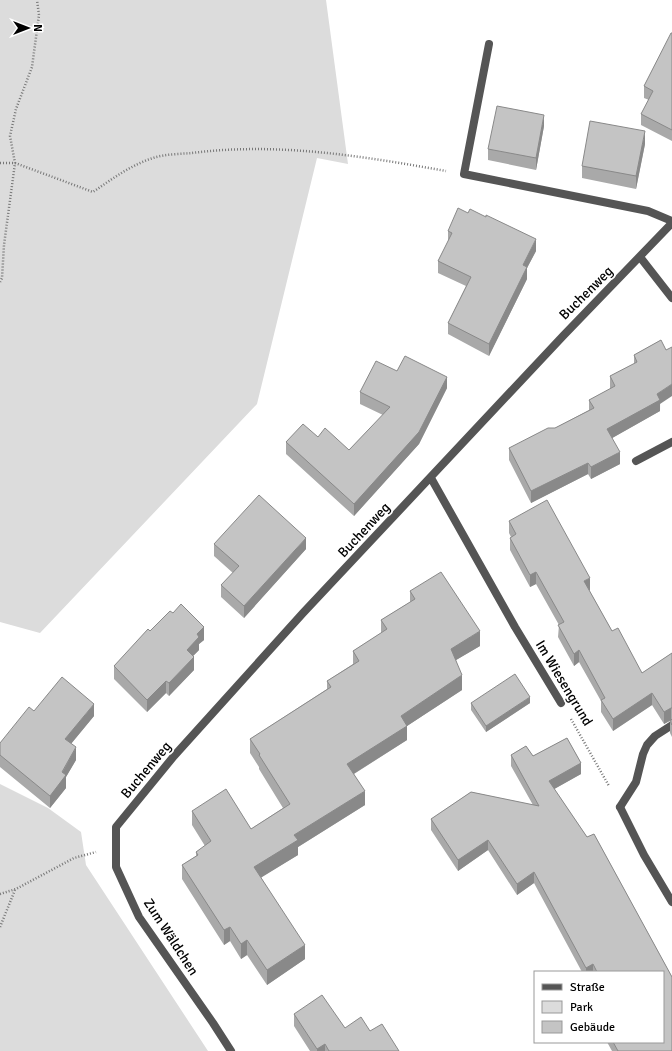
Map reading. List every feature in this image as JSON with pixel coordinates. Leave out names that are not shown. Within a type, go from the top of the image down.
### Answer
[{"type":"street","points":[[489,44],[464,174],[648,211],[672,222]]},
{"type":"street","name":"Buchenweg","points":[[116,827],[174,756],[303,613],[672,222]]},
{"type":"street","points":[[640,257],[672,298]]},
{"type":"street","points":[[636,461],[672,442]]},
{"type":"street","name":"Im Wiesengrund","points":[[431,478],[515,627],[561,704]]},
{"type":"street","points":[[672,725],[655,736],[647,745],[643,754],[636,782],[620,807],[644,855],[672,902]]},
{"type":"street","name":"Zum Wäldchen","points":[[116,827],[116,867],[139,917],[232,1051]]},
{"type":"path","points":[[0,282],[2,278],[4,245],[15,163],[10,136],[16,109],[32,67],[39,16],[37,0]]},
{"type":"path","points":[[0,164],[15,163],[93,192],[116,175],[154,157],[255,148],[299,150],[380,159],[464,174]]},
{"type":"path","name":"Im Wiesengrund","points":[[561,704],[620,807]]},
{"type":"path","points":[[0,894],[16,889],[74,858],[116,847]]},
{"type":"path","points":[[0,927],[16,889]]},
{"type":"green space","points":[[0,0],[326,0],[348,164],[317,158],[257,404],[40,633],[0,622]]},
{"type":"green space","points":[[0,784],[48,808],[81,832],[86,865],[208,1051],[0,1051]]},
{"type":"building","points":[[671,33],[672,130],[641,114],[653,91],[644,86]]},
{"type":"building","points":[[497,106],[544,115],[536,158],[488,149]]},
{"type":"building","points":[[590,121],[645,131],[636,176],[582,166]]},
{"type":"building","points":[[458,208],[468,213],[470,209],[486,217],[486,215],[536,239],[523,265],[527,267],[489,344],[448,323],[471,277],[438,261],[452,233],[448,231]]},
{"type":"building","points":[[661,340],[666,350],[672,347],[672,384],[657,394],[660,400],[607,429],[620,452],[591,467],[588,463],[531,491],[509,448],[548,428],[555,428],[594,408],[589,400],[615,386],[610,376],[637,362],[634,355]]},
{"type":"building","points":[[405,356],[447,377],[419,432],[354,504],[286,442],[303,424],[318,437],[325,428],[349,450],[390,407],[360,392],[376,361],[397,371]]},
{"type":"building","points":[[259,495],[306,538],[244,606],[221,585],[239,566],[214,544]]},
{"type":"building","points":[[547,500],[590,578],[584,581],[612,631],[618,628],[642,673],[672,653],[672,708],[664,712],[652,693],[613,719],[601,700],[605,698],[579,650],[574,654],[558,625],[564,622],[536,572],[530,575],[510,538],[516,534],[509,521]]},
{"type":"building","points":[[441,572],[480,631],[451,649],[462,675],[401,716],[407,726],[347,764],[365,791],[294,835],[298,840],[254,867],[305,945],[267,970],[247,940],[241,944],[230,927],[224,930],[182,865],[198,855],[196,852],[211,841],[192,811],[226,789],[251,829],[290,804],[250,739],[331,687],[327,681],[359,661],[353,651],[387,629],[381,620],[415,599],[410,591]]},
{"type":"building","points":[[181,604],[204,627],[197,634],[199,637],[187,650],[194,657],[169,683],[166,681],[147,700],[114,666],[148,629],[150,631],[170,611],[173,613]]},
{"type":"building","points":[[515,674],[530,697],[486,726],[471,703]]},
{"type":"building","points":[[62,677],[94,704],[65,739],[76,747],[62,772],[66,775],[50,796],[0,755],[0,743],[29,707],[34,711]]},
{"type":"building","points":[[567,738],[581,763],[549,781],[587,837],[594,834],[672,977],[672,1051],[618,1051],[614,1043],[664,1043],[664,971],[596,971],[593,964],[586,968],[534,872],[517,884],[488,840],[458,860],[431,819],[471,792],[539,806],[511,755],[526,746],[533,756]]},
{"type":"building","points":[[322,995],[345,1028],[361,1017],[370,1031],[382,1024],[399,1051],[329,1051],[325,1044],[317,1049],[294,1014]]}]
